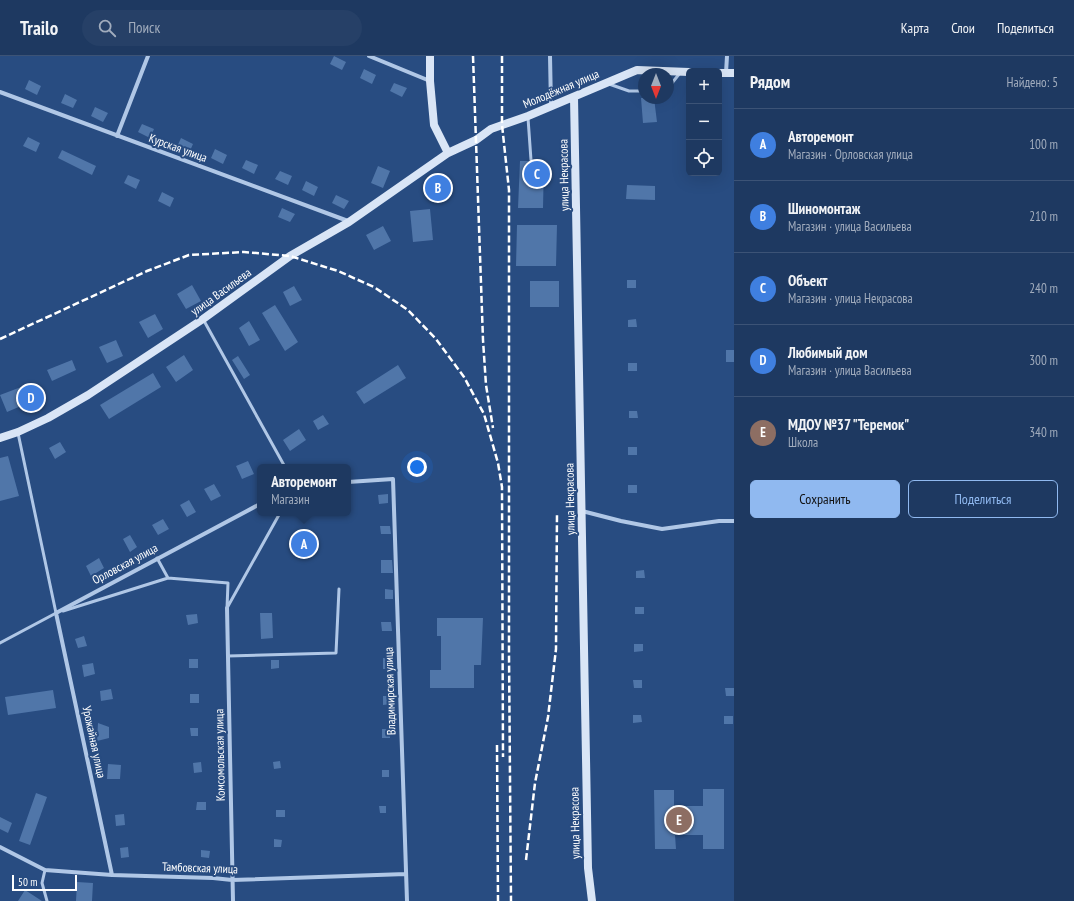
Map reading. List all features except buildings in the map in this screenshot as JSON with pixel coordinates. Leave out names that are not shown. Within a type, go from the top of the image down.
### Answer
[{"type":"street","points":[[117,136],[148,56]]},
{"type":"street","points":[[369,56],[430,81]]},
{"type":"street","points":[[430,56],[430,81],[434,125],[448,153]]},
{"type":"street","points":[[550,56],[551,106]]},
{"type":"street","points":[[726,73],[727,56]]},
{"type":"street","name":"Молодёжная улица","points":[[448,153],[476,140],[491,129],[528,116],[637,70],[685,72]]},
{"type":"street","name":"Курская улица","points":[[0,92],[349,222]]},
{"type":"street","name":"улица Некрасова","points":[[574,97],[588,868],[592,901]]},
{"type":"street","name":"улица Васильева","points":[[0,438],[18,432],[48,418],[88,395],[204,320],[290,256],[349,222],[448,153]]},
{"type":"street","name":"Владимирская улица","points":[[351,482],[393,480],[407,901]]},
{"type":"street","name":"Орловская улица","points":[[56,613],[257,506]]},
{"type":"street","points":[[582,511],[621,521],[662,528],[719,520],[734,520]]},
{"type":"street","name":"Комсомольская улица","points":[[227,608],[233,901]]},
{"type":"street","name":"Урожайная улица","points":[[56,613],[112,875]]},
{"type":"street","name":"Тамбовская улица","points":[[0,847],[45,870],[112,875],[213,878],[232,880],[406,874]]},
{"type":"lane","points":[[674,82],[685,72]]},
{"type":"lane","points":[[607,83],[629,91],[638,91]]},
{"type":"lane","points":[[528,116],[530,160]]},
{"type":"lane","points":[[204,320],[283,464]]},
{"type":"lane","points":[[18,432],[56,613],[168,578],[228,583],[227,608]]},
{"type":"lane","points":[[227,608],[278,516]]},
{"type":"lane","points":[[157,558],[168,578]]},
{"type":"lane","points":[[228,656],[336,652],[339,589]]},
{"type":"lane","name":"Орловская улица","points":[[0,643],[56,613]]},
{"type":"lane","points":[[45,870],[42,883],[47,901]]},
{"type":"railway","points":[[473,56],[483,340],[486,385],[493,428]]},
{"type":"railway","points":[[502,56],[502,125],[509,190],[509,653],[511,901]]},
{"type":"railway","points":[[0,339],[147,271],[189,255],[244,252],[290,256],[338,271],[374,287],[408,310],[436,339],[464,377],[484,414],[498,463],[502,487],[503,757]]},
{"type":"railway","points":[[526,860],[535,783],[548,717],[556,649],[557,513]]},
{"type":"railway","points":[[497,745],[498,901]]},
{"type":"place","name":"Объект","points":[[537,174]]},
{"type":"place","name":"Шиномонтаж","points":[[438,188]]},
{"type":"place","name":"Любимый дом","points":[[31,398]]},
{"type":"place","name":"Авторемонт","points":[[304,544]]},
{"type":"place","name":"МДОУ №37 \"Теремок\"","points":[[679,820]]}]
